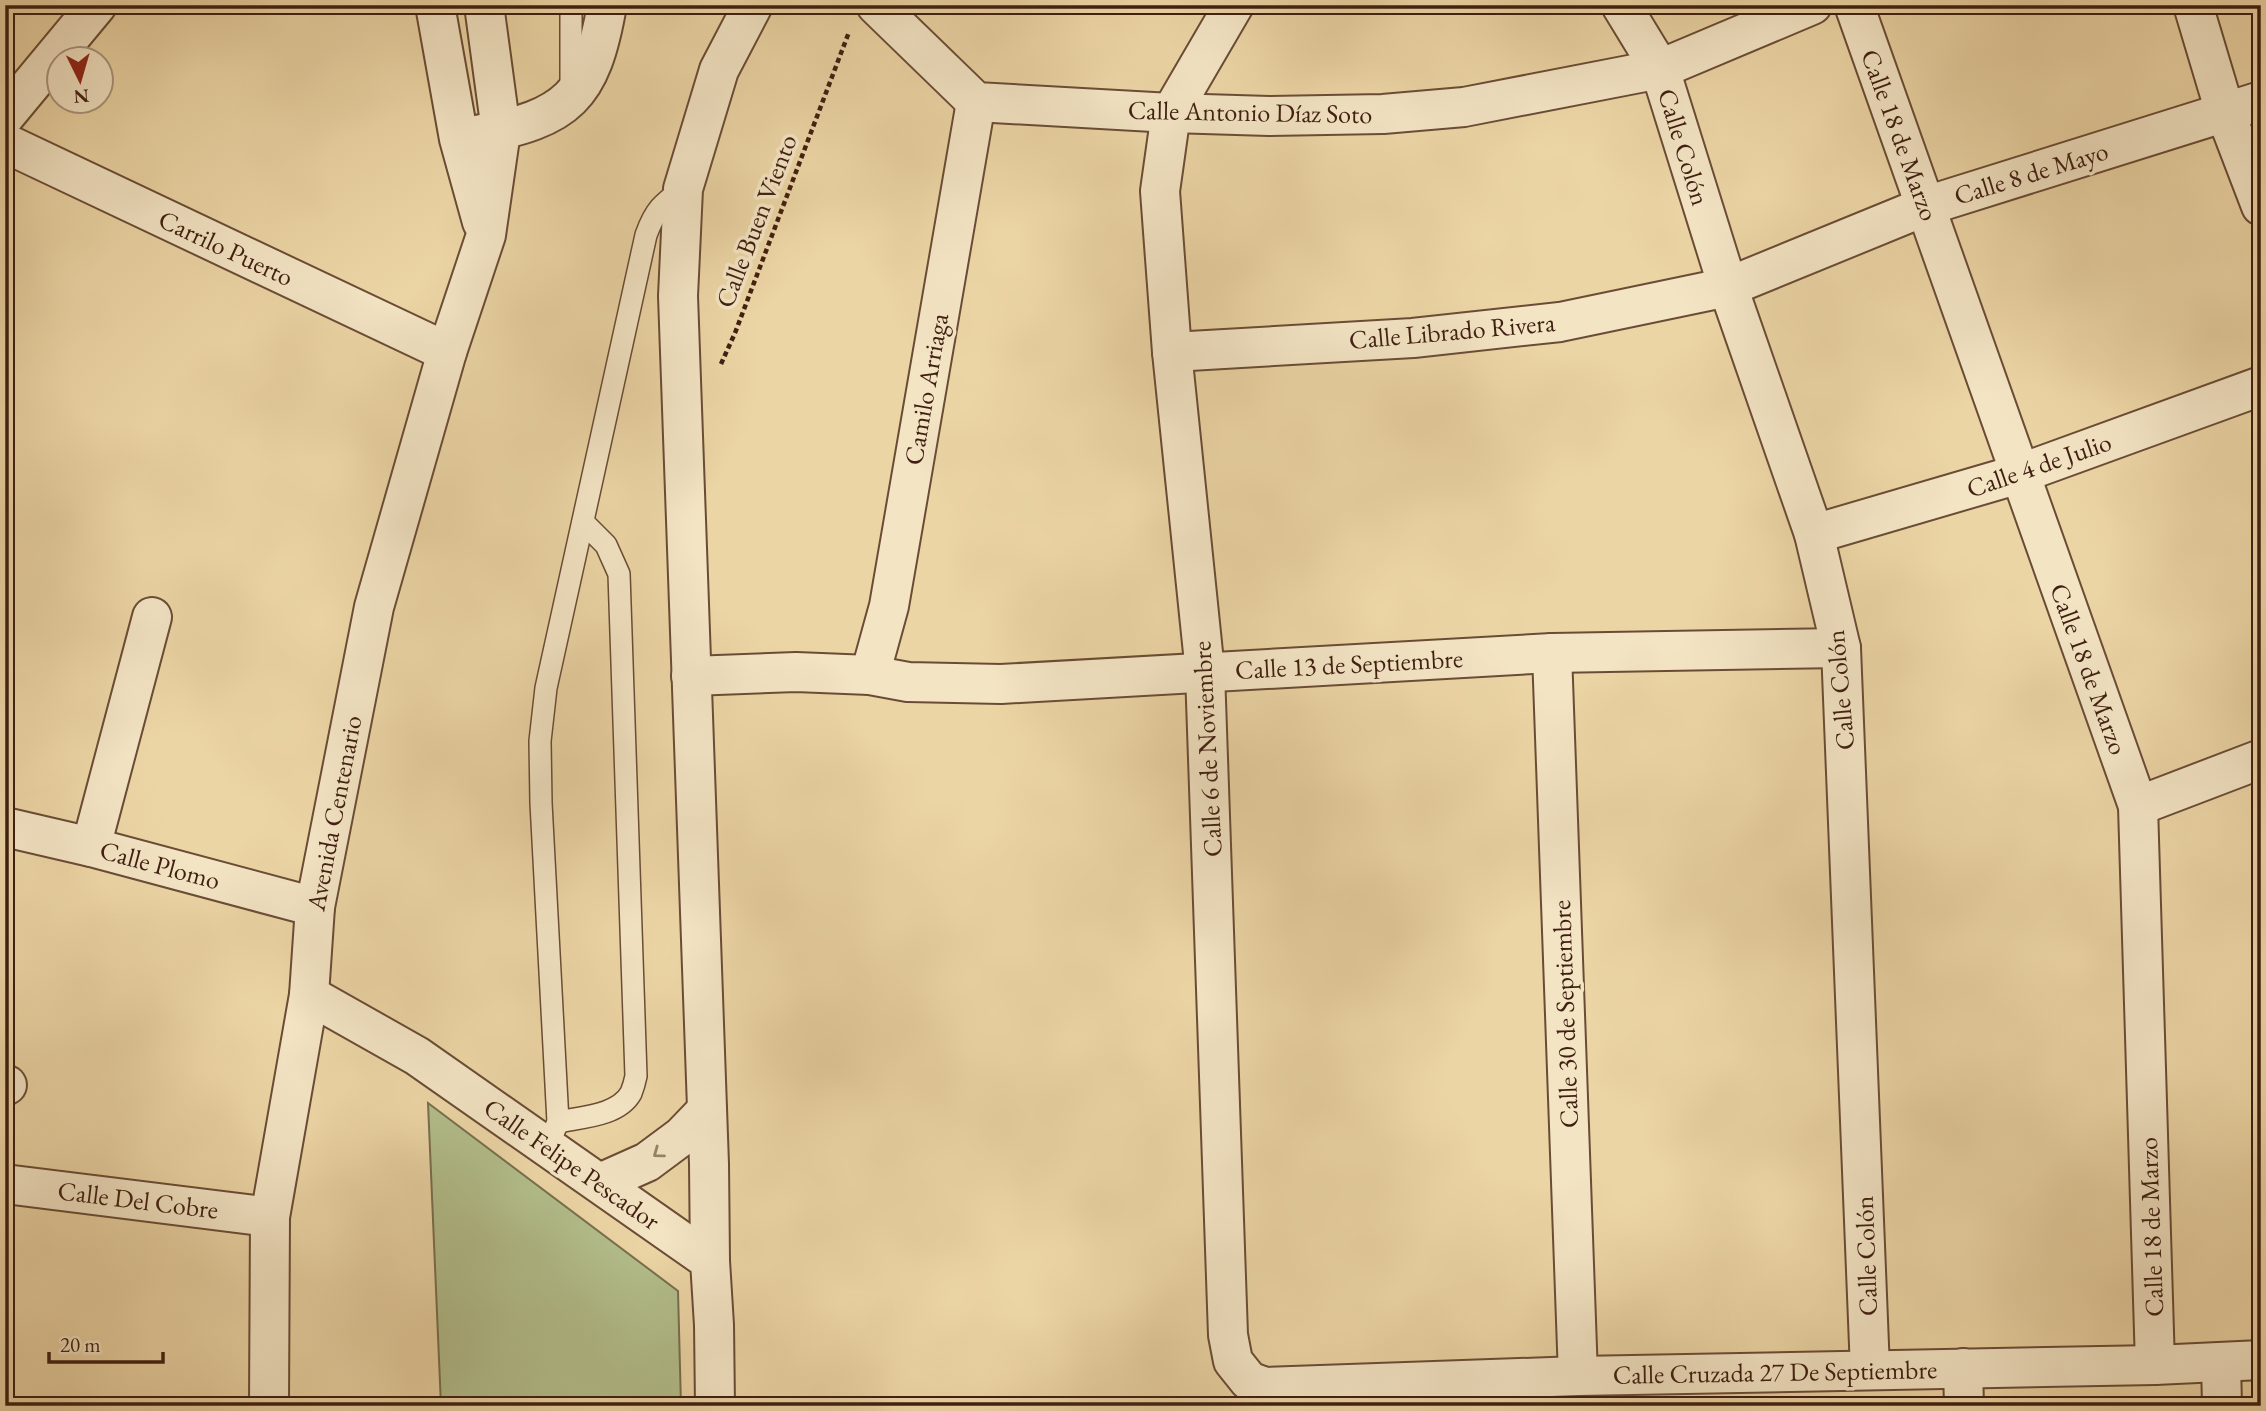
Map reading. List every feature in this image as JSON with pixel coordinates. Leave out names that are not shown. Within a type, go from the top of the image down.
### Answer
[{"type":"street","points":[[5,116],[97,5]]},
{"type":"street","points":[[436,5],[458,139],[486,235]]},
{"type":"street","name":"Avenida Centenario","points":[[269,1406],[270,1217],[309,995],[314,907],[374,607],[447,352],[486,235],[501,131],[484,5]]},
{"type":"street","points":[[458,139],[501,131],[553,112],[570,100],[582,86],[596,56],[607,5]]},
{"type":"street","points":[[715,1406],[678,296],[683,189],[719,70],[753,5]]},
{"type":"street","points":[[1171,113],[1234,5]]},
{"type":"street","name":"Calle Colón","points":[[1621,5],[1660,69],[1728,287],[1814,534],[1841,648],[1870,1370]]},
{"type":"street","name":"Calle Antonio Díaz Soto","points":[[976,102],[1269,116],[1383,114],[1464,107],[1660,69],[1812,5]]},
{"type":"street","name":"Calle 18 de Marzo","points":[[1854,5],[2138,806],[2155,1365]]},
{"type":"street","points":[[2193,5],[2243,106],[2261,206]]},
{"type":"street","points":[[863,18],[976,102]]},
{"type":"street","points":[[444,62],[492,53]]},
{"type":"street","name":"Camilo Arriaga","points":[[870,675],[889,606],[976,102]]},
{"type":"street","name":"Calle 8 de Mayo","points":[[1728,287],[1926,206],[2243,106]]},
{"type":"street","name":"Calle 6 de Noviembre","points":[[1171,113],[1160,191],[1172,352],[1206,672],[1227,1335],[1233,1361],[1249,1381]]},
{"type":"street","name":"Carrilo Puerto","points":[[5,143],[447,352]]},
{"type":"street","name":"Calle Librado Rivera","points":[[1172,352],[1413,338],[1547,324],[1728,287]]},
{"type":"street","name":"Calle 4 de Julio","points":[[1814,534],[2019,474],[2261,386]]},
{"type":"street","points":[[91,847],[152,617]]},
{"type":"street","name":"Calle 13 de Septiembre","points":[[691,676],[796,672],[870,675],[908,682],[1001,684],[1552,653],[1841,648]]},
{"type":"street","name":"Calle 30 de Septiembre","points":[[1552,653],[1578,1376]]},
{"type":"street","points":[[2138,806],[2261,759]]},
{"type":"street","name":"Calle Plomo","points":[[5,827],[91,847],[314,907]]},
{"type":"street","name":"Calle Felipe Pescador","points":[[309,995],[552,1134],[600,1183],[710,1261]]},
{"type":"street","points":[[600,1183],[647,1162],[682,1136],[707,1110]]},
{"type":"street","name":"Calle Del Cobre","points":[[5,1184],[270,1217]]},
{"type":"street","name":"Calle Cruzada 27 De Septiembre","points":[[1249,1381],[1265,1387],[1578,1376],[2155,1365],[2261,1360]]},
{"type":"street","points":[[2221,1362],[2222,1406]]},
{"type":"street","points":[[1963,1368],[1964,1406]]},
{"type":"lane","points":[[570,100],[571,5]]},
{"type":"lane","points":[[583,522],[606,545],[619,574],[636,1076],[631,1092],[623,1103],[552,1134],[540,741],[546,688],[646,234],[653,216],[663,203],[683,189]]},
{"type":"path","name":"Calle Buen Viento","points":[[717,370],[863,18]]},
{"type":"green space","points":[[428,1103],[678,1291],[681,1406],[441,1406]]}]
